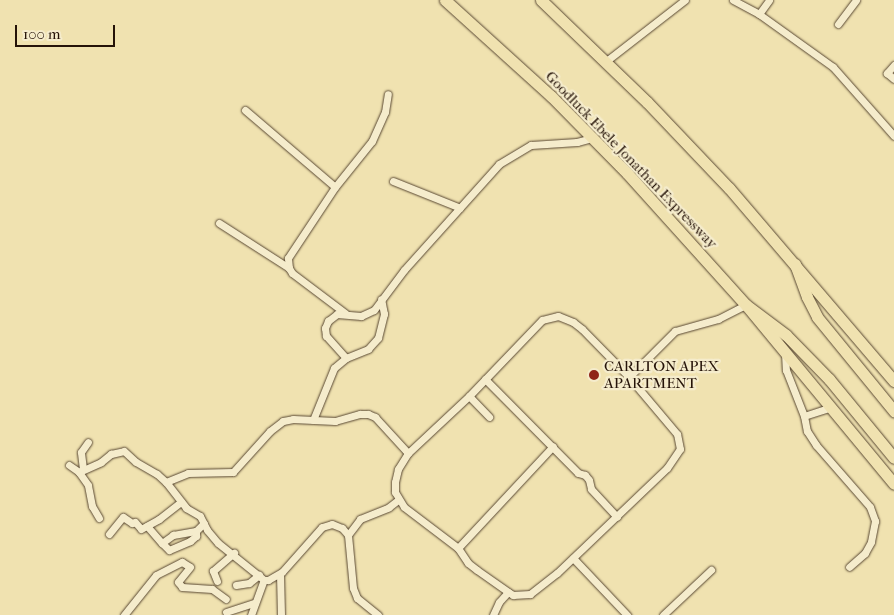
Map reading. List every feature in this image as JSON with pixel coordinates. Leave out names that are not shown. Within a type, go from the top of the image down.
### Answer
[{"type":"main road","name":"Goodluck Ebele Jonathan Expressway","points":[[445,0],[551,96],[627,173],[746,305],[894,484]]},
{"type":"main road","points":[[541,0],[647,102],[729,188],[894,381]]},
{"type":"main road","points":[[795,264],[807,297],[817,317],[894,410]]},
{"type":"main road","name":"Goodluck Ebele Jonathan Expressway","points":[[746,305],[786,334],[829,379],[894,458]]},
{"type":"street","points":[[605,62],[685,0]]},
{"type":"street","points":[[733,0],[759,14],[833,67],[894,136]]},
{"type":"street","points":[[759,14],[769,0]]},
{"type":"street","points":[[838,24],[856,0]]},
{"type":"street","points":[[894,65],[887,74],[894,79]]},
{"type":"street","points":[[289,268],[288,258],[292,250],[372,140],[385,112],[388,94]]},
{"type":"street","points":[[246,110],[336,187]]},
{"type":"street","points":[[219,223],[289,268],[292,273],[346,314],[353,316],[368,314],[374,310],[381,299],[499,164],[523,149],[541,143],[568,143],[592,138]]},
{"type":"street","points":[[393,181],[460,208]]},
{"type":"street","points":[[313,420],[334,368],[346,358],[368,349],[378,338],[384,314],[381,299]]},
{"type":"street","points":[[628,377],[675,331],[718,319],[746,305]]},
{"type":"street","points":[[346,314],[333,316],[325,328],[326,336],[346,358]]},
{"type":"street","points":[[553,316],[564,318],[582,329],[628,377],[677,434],[680,446],[679,453],[667,468],[617,517],[573,558],[530,594],[513,595],[472,567],[458,548],[419,519],[398,500],[394,482],[398,469],[408,453],[469,396],[542,320],[553,316]]},
{"type":"street","points":[[785,353],[786,370],[804,416],[807,431],[816,445],[870,507],[875,521],[872,542],[865,553],[849,567]]},
{"type":"street","points":[[485,379],[578,472],[585,474],[591,489],[617,517]]},
{"type":"street","points":[[469,396],[489,417]]},
{"type":"street","points":[[804,416],[831,407]]},
{"type":"street","points":[[166,482],[188,473],[233,472],[270,431],[283,421],[293,419],[335,421],[360,414],[368,414],[375,417],[408,453]]},
{"type":"street","points":[[88,442],[81,452],[81,470],[88,485],[92,506],[99,518]]},
{"type":"street","points":[[458,548],[553,446]]},
{"type":"street","points":[[69,465],[81,470],[101,462],[111,454],[124,451],[136,462],[157,474],[166,482],[186,508],[200,516],[218,543],[234,553],[262,577]]},
{"type":"street","points":[[378,615],[357,598],[353,588],[348,535],[360,519],[389,507],[398,500]]},
{"type":"street","points":[[109,534],[123,517],[132,523],[135,522],[141,529],[182,502]]},
{"type":"street","points":[[147,526],[169,550],[190,541],[196,536],[196,531],[204,523]]},
{"type":"street","points":[[236,585],[280,574],[322,527],[336,525],[348,535]]},
{"type":"street","points":[[217,581],[213,570],[234,553]]},
{"type":"street","points":[[573,558],[627,615]]},
{"type":"street","points":[[124,615],[156,575],[182,562],[190,567],[178,582],[182,587],[212,589],[226,599]]},
{"type":"street","points":[[663,615],[710,570]]},
{"type":"street","points":[[280,574],[282,615]]},
{"type":"street","points":[[251,615],[262,577]]},
{"type":"street","points":[[493,615],[499,602],[508,592]]},
{"type":"street","points":[[226,612],[254,603]]},
{"type":"place","name":"CARLTON APEX APARTMENT","points":[[594,375]]}]
